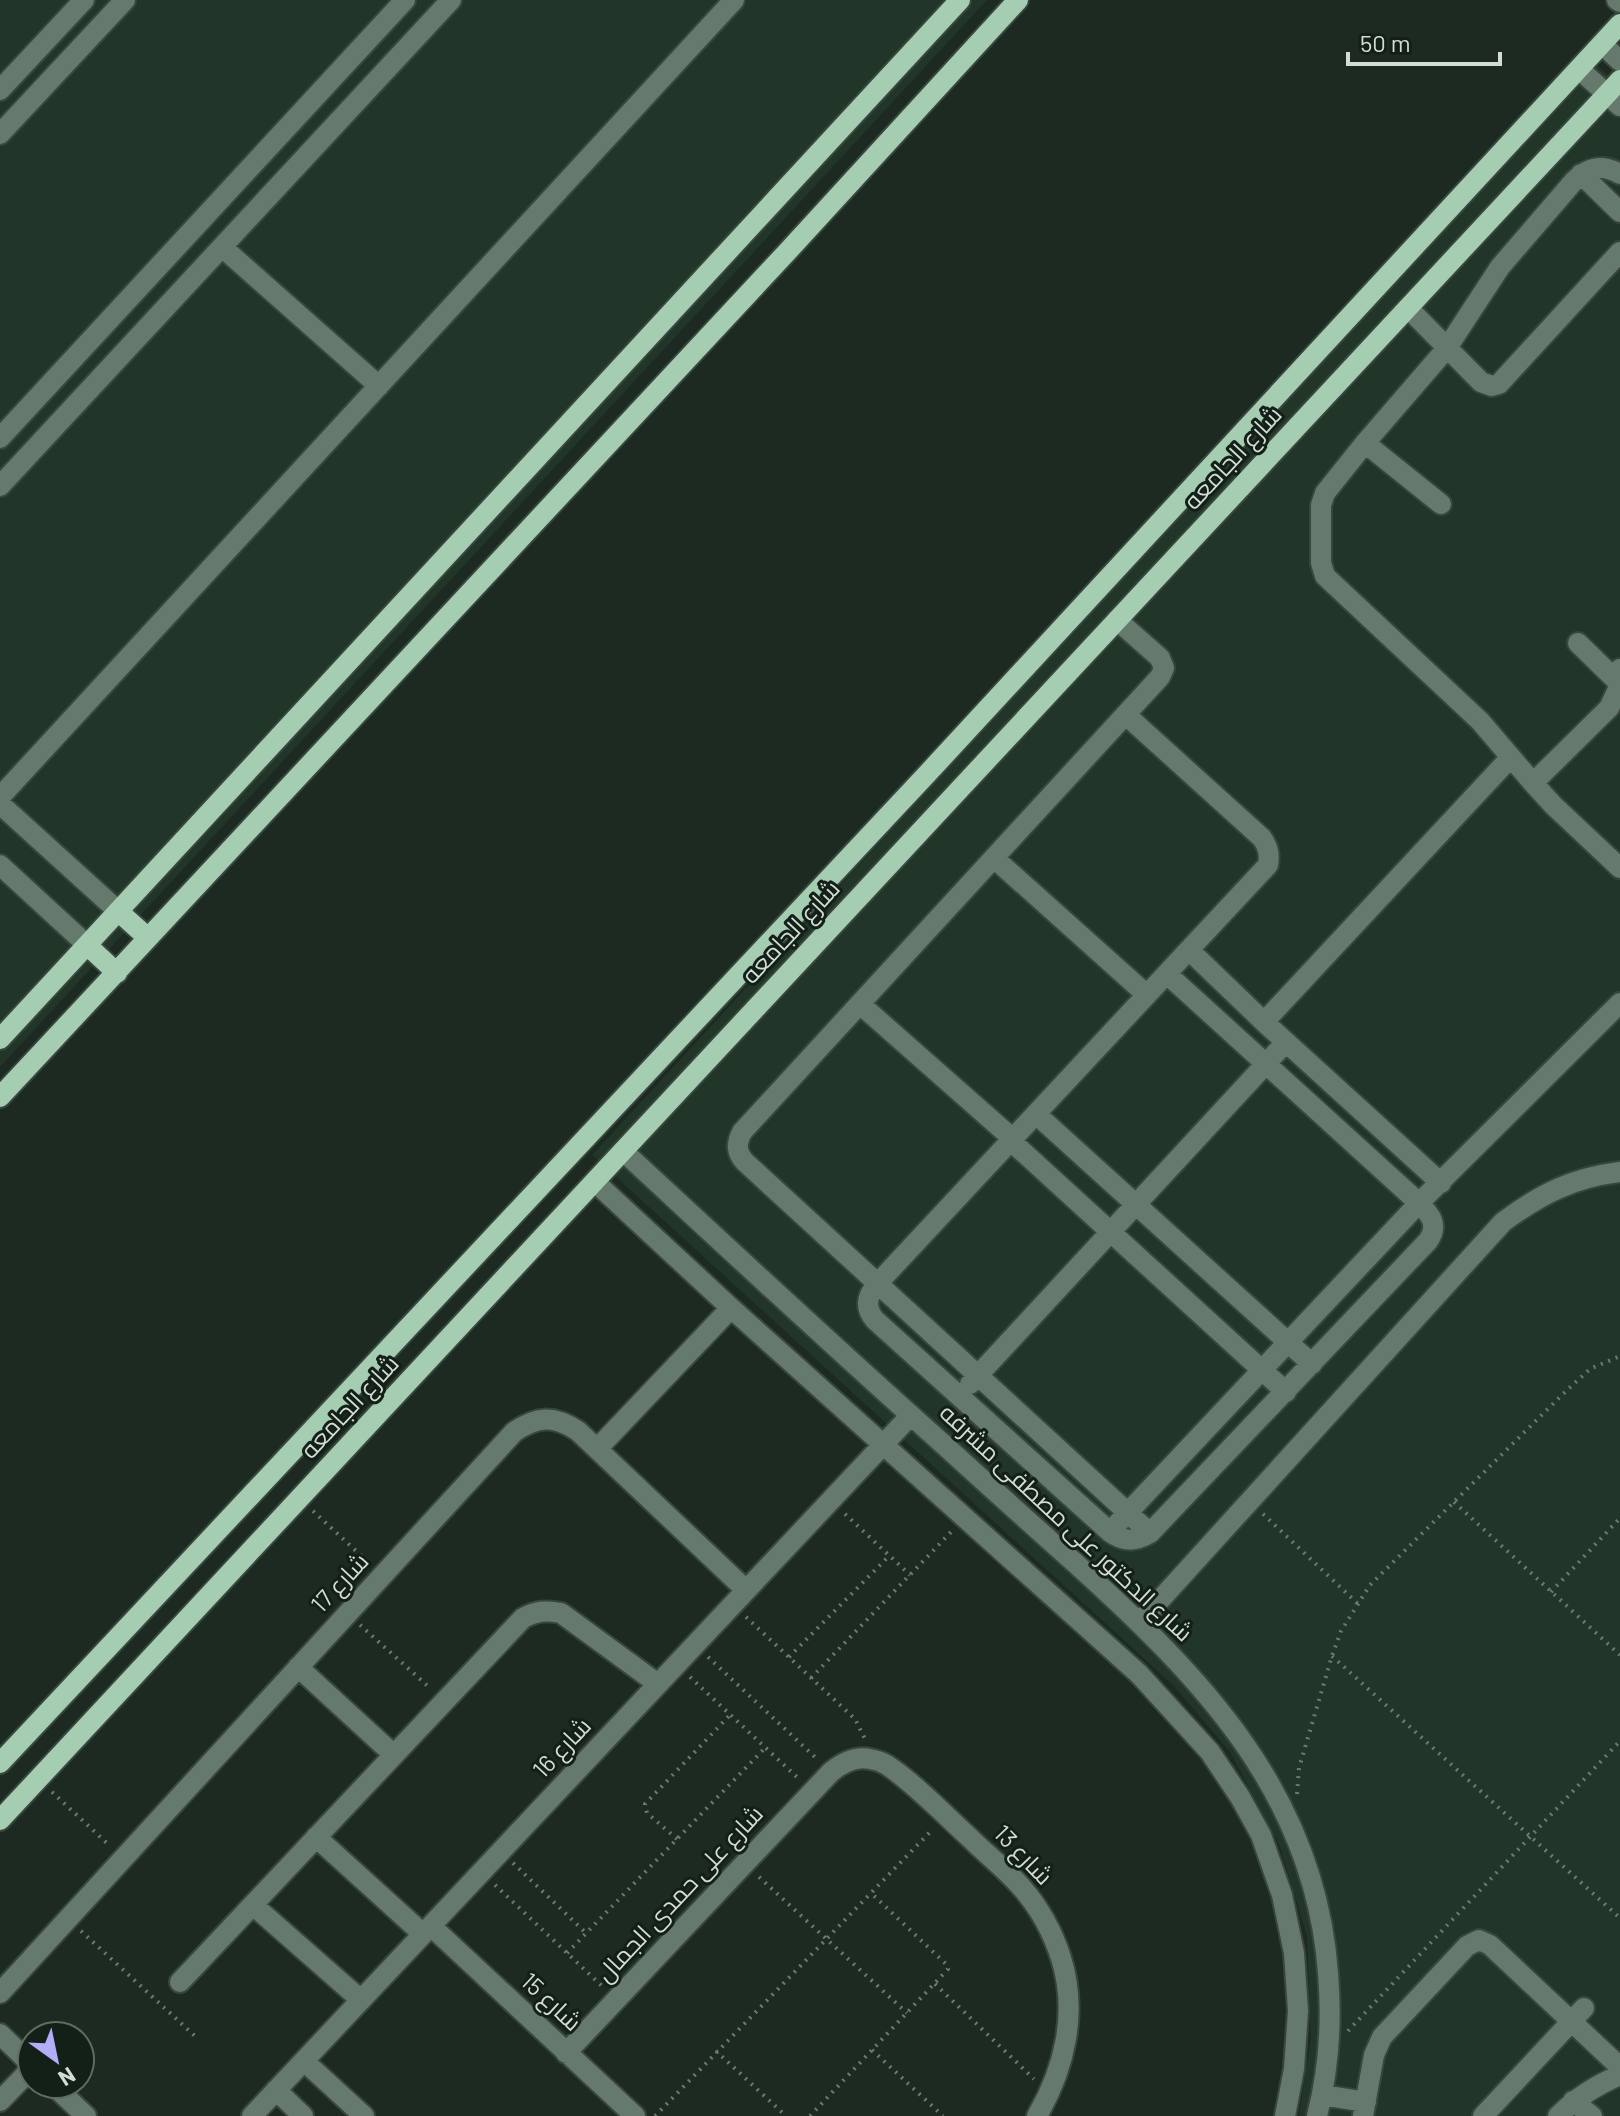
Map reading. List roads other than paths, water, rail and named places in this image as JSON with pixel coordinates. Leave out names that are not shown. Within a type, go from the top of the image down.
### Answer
[{"type":"main road","points":[[0,1039],[960,0]]},
{"type":"main road","points":[[0,1097],[1018,0]]},
{"type":"main road","name":"شارع الجامعه","points":[[3,1757],[928,773],[1620,24]]},
{"type":"main road","name":"شارع الجامعه","points":[[0,1820],[1408,308],[1615,93]]},
{"type":"main road","points":[[928,773],[953,796]]},
{"type":"main road","points":[[118,911],[148,938]]},
{"type":"main road","points":[[87,945],[117,973]]},
{"type":"street","points":[[0,90],[84,0]]},
{"type":"street","points":[[0,134],[125,0]]},
{"type":"street","points":[[0,438],[405,0]]},
{"type":"street","points":[[0,486],[451,0]]},
{"type":"street","points":[[0,797],[734,0]]},
{"type":"street","points":[[67,18],[91,36]]},
{"type":"street","points":[[1602,44],[1620,61]]},
{"type":"street","points":[[1579,69],[1615,93]]},
{"type":"street","points":[[1620,174],[1604,168],[1581,174],[1500,267],[1447,348],[1330,486],[1322,499],[1321,563],[1325,576],[1480,721],[1553,805],[1620,868]]},
{"type":"street","points":[[1581,174],[1620,212]]},
{"type":"street","points":[[222,247],[379,386]]},
{"type":"street","points":[[1408,308],[1481,382],[1492,386],[1499,384],[1620,252]]},
{"type":"street","points":[[139,288],[162,310]]},
{"type":"street","points":[[61,372],[84,395]]},
{"type":"street","points":[[1365,443],[1441,504]]},
{"type":"street","points":[[1117,620],[1160,658],[1164,668],[1160,677],[742,1132],[737,1148],[745,1162],[1150,1533]]},
{"type":"street","points":[[1533,783],[1616,706],[1619,676],[1578,643]]},
{"type":"street","points":[[1126,715],[1262,838],[1268,847],[1268,865],[878,1283],[868,1298],[870,1314],[1110,1532],[1130,1541],[1150,1533],[1286,1392],[1428,1241],[1434,1225],[1432,1216],[1419,1203],[1167,974]]},
{"type":"street","points":[[1264,1022],[1511,757]]},
{"type":"street","points":[[0,804],[118,911]]},
{"type":"street","points":[[994,858],[1147,995]]},
{"type":"street","points":[[0,865],[87,945]]},
{"type":"street","points":[[1189,950],[1441,1183]]},
{"type":"street","points":[[1110,1532],[1419,1203],[1620,1003]]},
{"type":"street","points":[[860,1004],[1286,1392]]},
{"type":"street","points":[[959,1395],[1286,1042]]},
{"type":"street","points":[[1036,1114],[1312,1364]]},
{"type":"street","name":"شارع الدكتور على مصطفى مشرفه","points":[[623,1151],[1140,1622],[1205,1692],[1239,1736],[1269,1779],[1295,1833],[1313,1885],[1326,1946],[1331,2004],[1329,2052],[1317,2116]]},
{"type":"street","points":[[1140,1622],[1503,1222],[1561,1186],[1594,1175],[1620,1172]]},
{"type":"street","points":[[595,1182],[1139,1674],[1210,1752],[1261,1835],[1282,1895],[1294,1953],[1298,2011],[1294,2069],[1285,2116]]},
{"type":"street","points":[[597,1449],[731,1308]]},
{"type":"street","name":"شارع 16","points":[[252,2116],[911,1415]]},
{"type":"street","name":"شارع 17","points":[[0,1993],[514,1432],[525,1424],[553,1419],[578,1431],[740,1598]]},
{"type":"street","points":[[180,1982],[523,1618],[548,1610],[561,1613],[658,1684]]},
{"type":"street","points":[[298,1667],[394,1755]]},
{"type":"street","name":"شارع 13","points":[[831,1772],[856,1759],[884,1763],[1022,1887],[1039,1909],[1062,1959],[1069,2014],[1060,2068],[1037,2116]]},
{"type":"street","name":"شارع على حمدى الجمال","points":[[566,2053],[831,1772]]},
{"type":"street","name":"شارع 15","points":[[316,1837],[427,1930],[635,2116]]},
{"type":"street","points":[[253,1905],[361,2000]]},
{"type":"street","points":[[1322,2095],[1365,2109],[1374,2055],[1382,2037],[1473,1941],[1490,1945],[1577,2014],[1620,2067]]},
{"type":"street","points":[[1483,2116],[1577,2014]]},
{"type":"street","points":[[0,2034],[16,2050]]},
{"type":"street","points":[[304,2061],[364,2116]]},
{"type":"street","points":[[1558,2116],[1573,2101],[1620,2075]]},
{"type":"street","points":[[0,2101],[16,2084]]},
{"type":"street","points":[[276,2090],[303,2116]]},
{"type":"street","points":[[69,2100],[86,2116]]},
{"type":"street","points":[[1573,2101],[1592,2116]]}]
